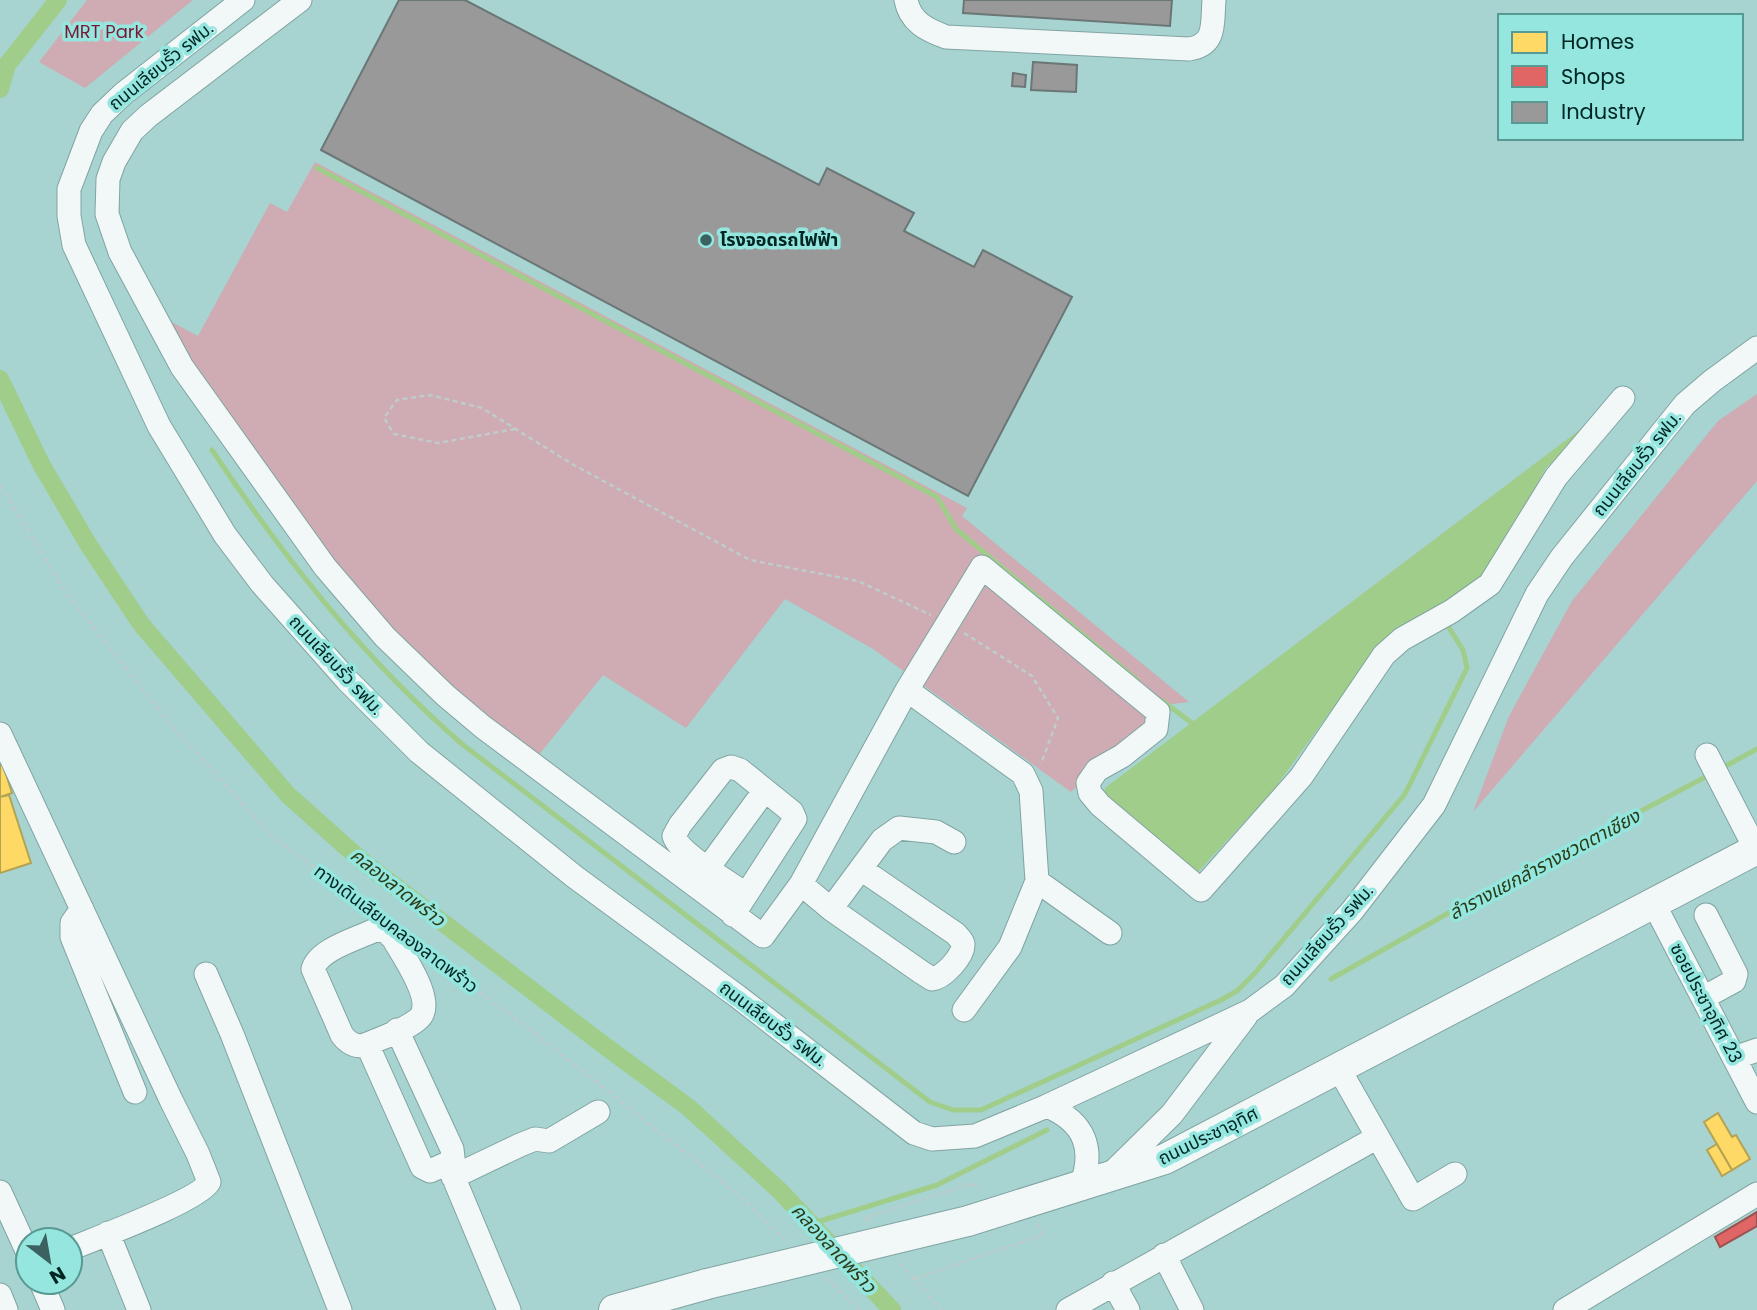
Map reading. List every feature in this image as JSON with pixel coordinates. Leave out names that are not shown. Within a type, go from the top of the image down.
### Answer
[{"type":"main road","name":"ถนนประชาอุทิศ","points":[[614,1310],[649,1305],[708,1283],[968,1221],[1014,1218],[1094,1182],[1165,1159],[1756,850]]},
{"type":"street","name":"ถนนเลียบรั้ว รฟม.","points":[[243,0],[123,94],[102,114],[77,162],[69,189],[69,216],[74,245],[159,426],[225,535],[262,584],[347,680],[419,752],[575,877],[737,996],[914,1133],[932,1139],[975,1136],[1047,1106],[1250,1011],[1284,986],[1352,911],[1434,805],[1537,594],[1562,557],[1685,404],[1757,348]]},
{"type":"street","points":[[300,0],[132,131],[114,162],[107,194],[107,214],[120,252],[182,367],[325,567],[386,637],[445,695],[483,727],[763,936],[801,884],[908,690],[982,567],[1158,712],[1156,729],[1122,756],[1097,770],[1088,783],[1090,793],[1100,805],[1201,890],[1301,777],[1384,655],[1402,639],[1461,605],[1490,584],[1556,477],[1623,398]]},
{"type":"street","points":[[906,0],[913,19],[946,37],[1189,49],[1205,44],[1210,37],[1214,0]]},
{"type":"street","points":[[908,690],[1023,774],[1031,791],[1037,881],[1010,947],[964,1010]]},
{"type":"street","points":[[0,734],[209,1182],[206,1188],[181,1201],[84,1243]]},
{"type":"street","points":[[1713,766],[1756,850]]},
{"type":"street","points":[[733,915],[795,819],[792,811],[765,790],[740,771],[728,768],[723,770],[674,836],[675,841],[708,868],[745,894]]},
{"type":"street","points":[[708,868],[765,790]]},
{"type":"street","points":[[831,909],[882,840],[899,828],[936,832],[954,842]]},
{"type":"street","points":[[801,884],[831,909],[932,979],[941,977],[951,967],[962,947],[962,941],[956,934],[861,869]]},
{"type":"street","points":[[1037,881],[1110,933]]},
{"type":"street","name":"ซอยประชาอุทิศ 23","points":[[1654,904],[1757,1102]]},
{"type":"street","points":[[82,909],[72,923],[72,937],[135,1092]]},
{"type":"street","points":[[1703,998],[1734,981],[1736,974],[1706,915]]},
{"type":"street","points":[[375,930],[385,932],[393,938],[424,995],[425,1009],[418,1020],[368,1044],[356,1046],[346,1041],[313,969],[316,959],[324,953],[375,930]]},
{"type":"street","points":[[206,974],[237,1046],[340,1310]]},
{"type":"street","points":[[1047,1106],[1071,1118],[1084,1138],[1088,1168],[1094,1182],[1172,1114],[1250,1011]]},
{"type":"street","points":[[397,1030],[452,1149],[450,1170],[509,1310]]},
{"type":"street","points":[[368,1044],[422,1167],[430,1171],[450,1170],[535,1139],[549,1141],[598,1112]]},
{"type":"street","points":[[1734,1058],[1757,1050]]},
{"type":"street","points":[[1339,1069],[1413,1199],[1455,1174]]},
{"type":"street","points":[[1068,1310],[1378,1137]]},
{"type":"street","points":[[0,1192],[16,1226]]},
{"type":"street","points":[[1565,1310],[1757,1194]]},
{"type":"street","points":[[108,1233],[139,1310]]},
{"type":"street","points":[[1164,1255],[1192,1310]]},
{"type":"street","points":[[1109,1285],[1119,1310]]},
{"type":"street","points":[[1109,1285],[1129,1310]]},
{"type":"street","points":[[0,1295],[6,1310]]},
{"type":"path","points":[[515,429],[438,443],[394,434],[384,418],[397,400],[430,395],[482,408],[572,464],[750,560],[858,581],[948,623],[1032,676],[1058,718],[1031,791]]},
{"type":"path","name":"ทางเดินเลียบคลองลาดพร้าว","points":[[0,485],[65,591],[172,726],[272,836],[382,918]]},
{"type":"path","name":"ทางเดินเลียบคลองลาดพร้าว","points":[[426,951],[739,1195],[789,1243]]},
{"type":"path","points":[[872,1227],[865,1217],[973,1183],[1014,1218],[1039,1223],[1043,1235],[914,1279]]},
{"type":"path","points":[[900,1262],[941,1310]]},
{"type":"path","points":[[819,1272],[860,1310]]},
{"type":"green space","name":"MRT Park","points":[[87,0],[193,0],[85,88],[39,62]]},
{"type":"green space","points":[[315,162],[967,508],[962,516],[1189,702],[1164,705],[1071,792],[873,649],[785,599],[686,728],[603,675],[534,761],[387,636],[177,343],[166,319],[198,336],[270,203],[287,212]]},
{"type":"green space","points":[[1757,394],[1757,481],[1473,812],[1509,716],[1572,601],[1718,421]]},
{"type":"shaded area","points":[[1606,410],[1546,468],[1486,575],[1472,589],[1381,642],[1272,792],[1197,873],[1105,793],[1105,788]]},
{"type":"building: Homes","points":[[0,755],[12,793],[0,797]]},
{"type":"building: Homes","points":[[9,795],[31,863],[0,873],[0,797]]},
{"type":"building: Homes","points":[[1718,1113],[1732,1137],[1736,1135],[1750,1159],[1732,1170],[1704,1122]]},
{"type":"building: Homes","points":[[1717,1144],[1732,1170],[1722,1176],[1707,1150]]},
{"type":"building: Shops","points":[[1757,1212],[1757,1226],[1720,1247],[1715,1237]]},
{"type":"building: Industry","name":"โรงจอดรถไฟฟ้า","points":[[399,0],[465,0],[819,185],[827,168],[914,213],[904,231],[974,267],[983,250],[1072,297],[968,496],[321,150]]},
{"type":"building: Industry","points":[[964,0],[1172,0],[1170,26],[963,13]]},
{"type":"building: Industry","points":[[1033,62],[1077,65],[1076,92],[1031,90]]},
{"type":"building: Industry","points":[[1013,73],[1026,75],[1025,87],[1012,86]]},
{"type":"waterway","points":[[0,89],[7,65],[58,0]]},
{"type":"waterway","points":[[317,168],[937,497],[956,529],[1137,680]]},
{"type":"waterway","name":"คลองลาดพร้าว","points":[[0,379],[41,464],[88,544],[141,624],[288,795],[362,861],[688,1107],[780,1191],[892,1310]]},
{"type":"waterway","points":[[212,450],[268,530],[327,606],[392,677],[462,744],[930,1102],[953,1110],[981,1110],[1237,991],[1405,794],[1467,668],[1463,650],[1446,623]]},
{"type":"waterway","points":[[1161,700],[1192,723]]},
{"type":"waterway","name":"ลำรางแยกลำรางชวดตาเชียง","points":[[1720,769],[1757,749]]},
{"type":"waterway","name":"ลำรางแยกลำรางชวดตาเชียง","points":[[1331,979],[1461,906],[1711,774]]},
{"type":"waterway","name":"ลำรางแยกลำรางชวดตาเชียง","points":[[811,1224],[937,1185],[1047,1130]]},
{"type":"place","name":"โรงจอดรถไฟฟ้า","points":[[706,240]]}]
